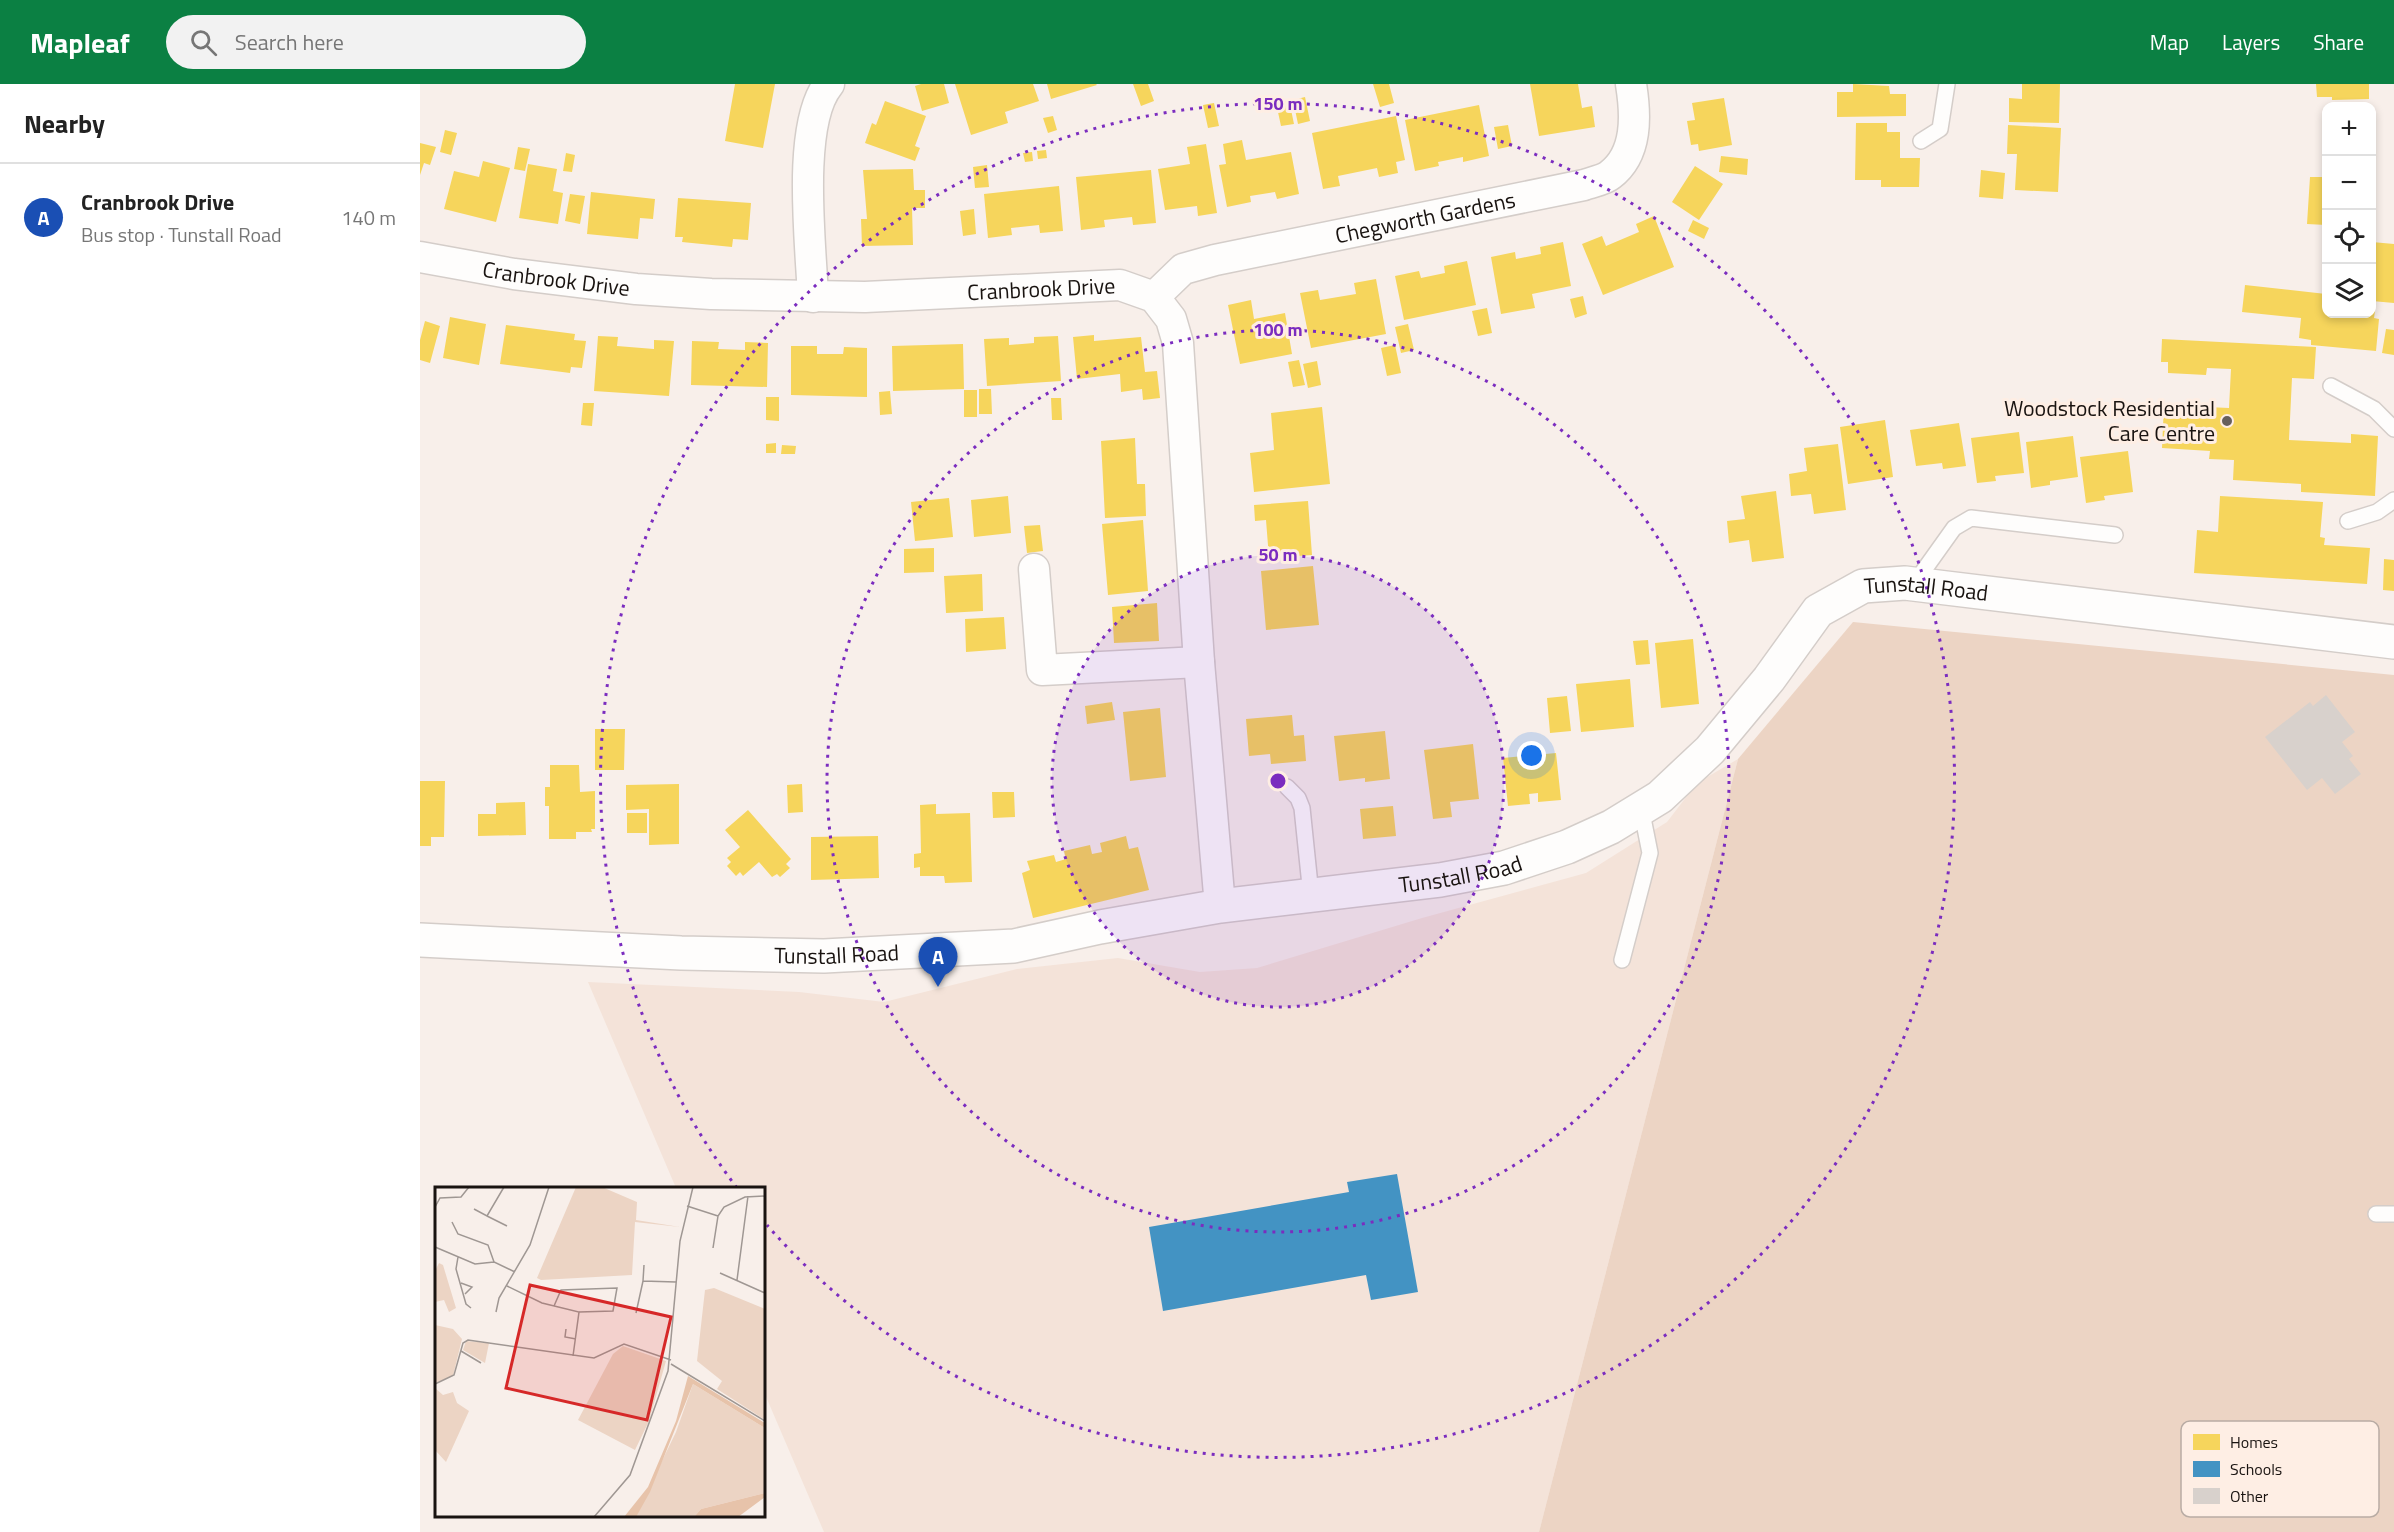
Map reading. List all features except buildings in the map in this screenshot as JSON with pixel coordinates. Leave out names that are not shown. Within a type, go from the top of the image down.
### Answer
[{"type":"street","points":[[813,297],[808,182],[810,146],[815,112],[829,84]]},
{"type":"street","name":"Chegworth Gardens","points":[[1154,297],[1184,269],[1215,260],[1584,185],[1610,175],[1627,158],[1634,132],[1631,84]]},
{"type":"street","name":"Cranbrook Drive","points":[[420,257],[514,274],[636,289],[813,297],[866,297],[1120,285],[1154,297]]},
{"type":"street","points":[[1154,297],[1171,319],[1178,343],[1199,662],[1220,906]]},
{"type":"street","points":[[1034,568],[1042,670],[1199,662]]},
{"type":"street","name":"Tunstall Road","points":[[420,940],[681,953],[824,956],[1014,946],[1100,927],[1220,906],[1440,880],[1504,868],[1567,847],[1611,827],[1660,796],[1710,750],[1769,679],[1818,611],[1863,586],[1914,584],[2394,642]]},
{"type":"lane","points":[[1921,141],[1940,129],[1947,84]]},
{"type":"lane","points":[[2331,386],[2374,410],[2394,429]]},
{"type":"lane","points":[[2348,521],[2378,512],[2394,500]]},
{"type":"lane","points":[[1914,584],[1954,528],[1971,518],[2115,535]]},
{"type":"lane","points":[[1287,787],[1298,798],[1302,808],[1311,895]]},
{"type":"lane","points":[[1622,960],[1650,853],[1641,808]]},
{"type":"lane","points":[[2376,1214],[2394,1214]]},
{"type":"shaded area","points":[[1853,622],[2394,675],[2394,1532],[1539,1532],[1738,759]]},
{"type":"shaded area","points":[[1738,759],[1539,1532],[824,1532],[765,1394],[765,1187],[676,1187],[588,982],[799,992],[884,1002],[1017,969],[1118,958],[1200,972],[1257,968],[1422,918],[1586,873],[1667,822],[1697,783]]},
{"type":"place","name":"Woodstock Residential Care Centre","points":[[2227,421]]},
{"type":"place","name":"Cranbrook Drive","points":[[938,987]]}]
